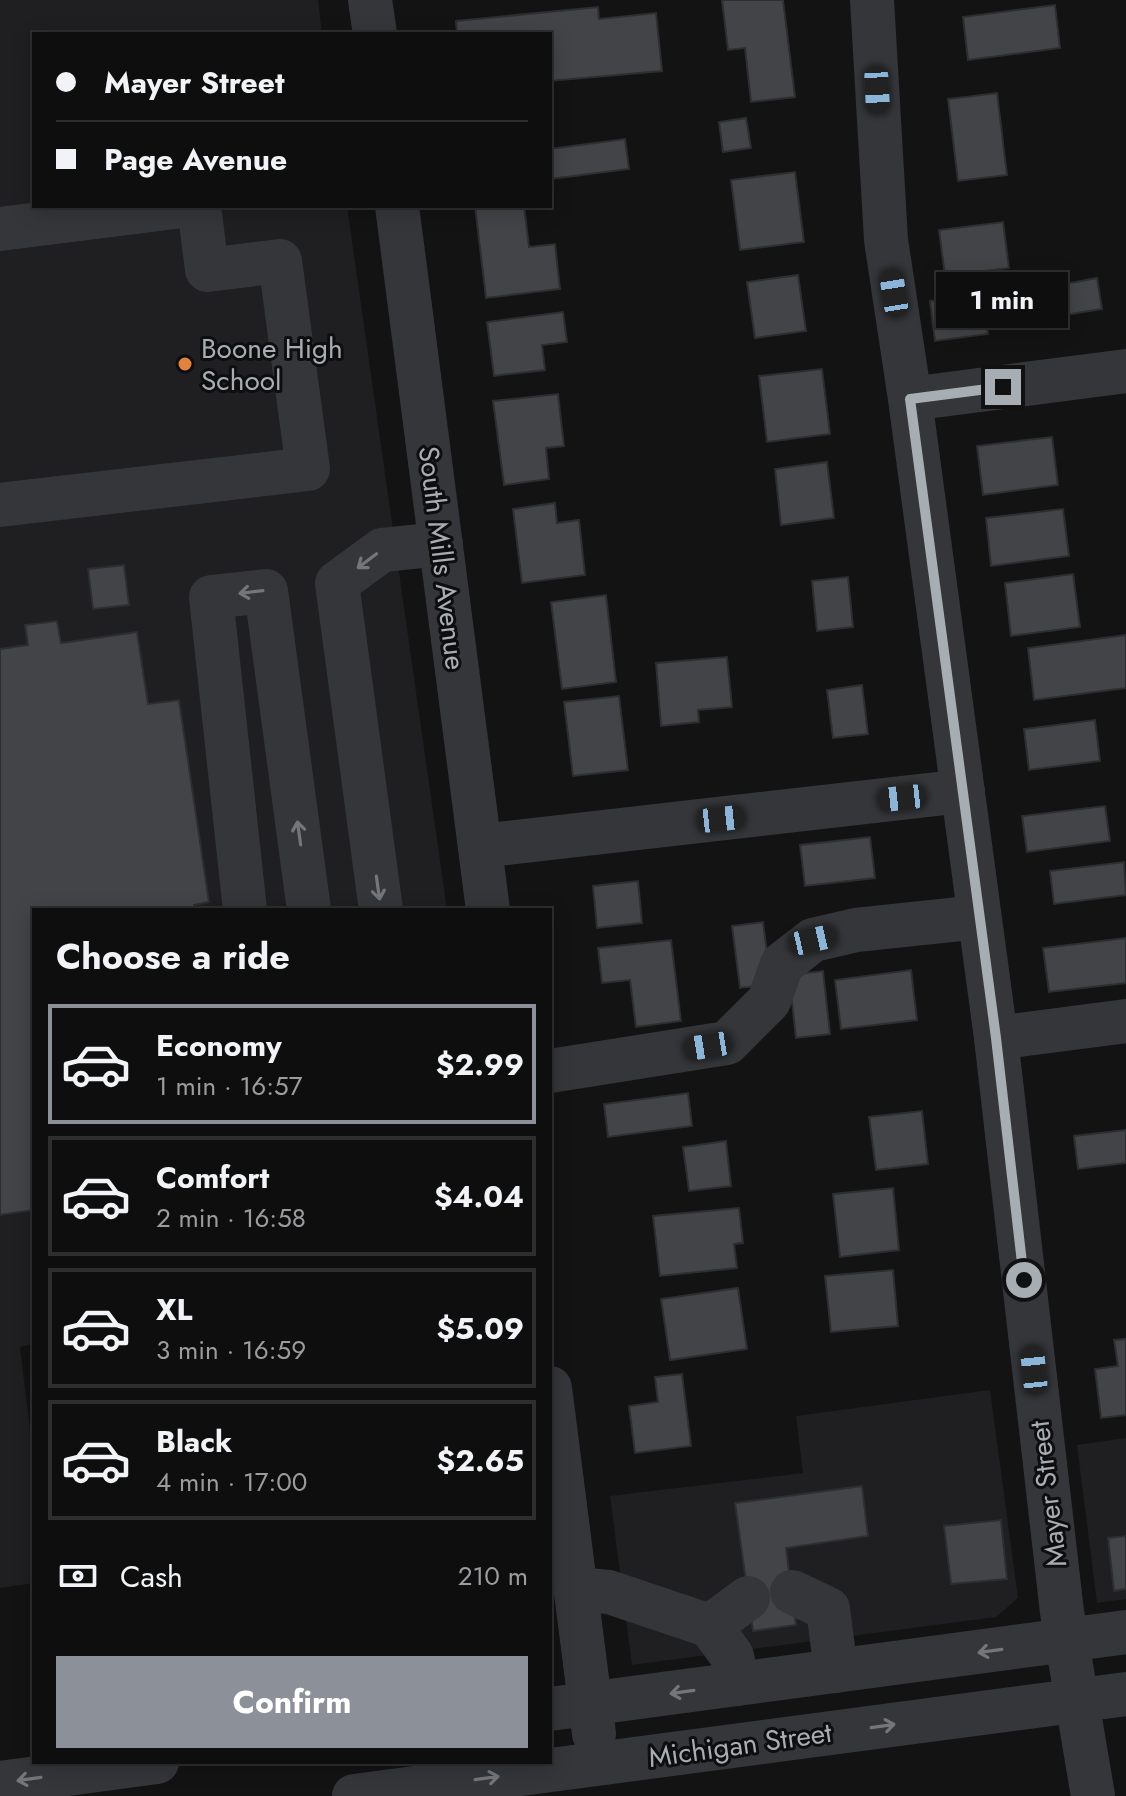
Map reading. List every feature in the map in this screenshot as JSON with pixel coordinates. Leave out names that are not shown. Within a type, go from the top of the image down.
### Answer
[{"type":"street","points":[[370,0],[375,32]]},
{"type":"street","name":"Mayer Street","points":[[872,0],[886,240],[996,1038],[1067,1640],[1093,1796]]},
{"type":"street","points":[[0,229],[167,208]]},
{"type":"street","points":[[0,505],[308,469],[280,261],[207,270],[199,208]]},
{"type":"street","name":"South Mills Avenue","points":[[397,208],[488,908]]},
{"type":"street","points":[[910,399],[1126,371]]},
{"type":"street","points":[[381,908],[337,583],[382,550],[441,544]]},
{"type":"street","points":[[245,908],[211,597],[266,591],[309,908]]},
{"type":"street","points":[[480,846],[963,791]]},
{"type":"street","points":[[552,1071],[727,1043],[769,1001],[782,964],[813,940],[856,930],[979,917]]},
{"type":"street","points":[[996,1038],[1126,1021]]},
{"type":"street","points":[[552,1403],[576,1589],[570,1707],[590,1780],[626,1796]]},
{"type":"street","points":[[576,1589],[609,1592],[710,1626],[732,1656],[738,1684]]},
{"type":"street","points":[[792,1592],[828,1609],[836,1671]]},
{"type":"street","points":[[710,1626],[748,1598]]},
{"type":"street","points":[[570,1707],[1126,1632]]},
{"type":"street","name":"Michigan Street","points":[[354,1796],[590,1780],[1126,1694]]},
{"type":"street","points":[[0,1783],[115,1775],[151,1764]]},
{"type":"shaded area","points":[[0,0],[318,0],[322,32],[32,32],[32,208],[347,208],[447,908],[32,908],[32,1344],[20,1347],[32,1446],[32,1583],[0,1588]]},
{"type":"shaded area","points":[[990,1390],[1018,1598],[996,1617],[632,1665],[610,1496],[803,1473],[796,1416]]},
{"type":"shaded area","points":[[1126,1438],[1126,1599],[1097,1603],[1077,1445]]},
{"type":"building","points":[[722,0],[783,0],[795,97],[751,102],[745,48],[728,50]]},
{"type":"building","points":[[1055,5],[1060,48],[968,60],[963,17]]},
{"type":"building","points":[[598,7],[599,19],[656,13],[662,71],[552,81],[552,32],[457,32],[456,21]]},
{"type":"building","points":[[997,93],[1007,175],[958,181],[948,99]]},
{"type":"building","points":[[746,118],[751,148],[723,152],[719,122]]},
{"type":"building","points":[[625,139],[629,169],[552,179],[552,149]]},
{"type":"building","points":[[795,172],[804,242],[740,250],[731,180]]},
{"type":"building","points":[[475,208],[524,208],[529,247],[555,244],[560,289],[486,298]]},
{"type":"building","points":[[1003,222],[1009,268],[945,276],[939,230]]},
{"type":"building","points":[[798,275],[806,331],[755,338],[747,282]]},
{"type":"building","points":[[1097,278],[1102,309],[1064,315],[1059,285]]},
{"type":"building","points":[[983,295],[988,334],[935,341],[930,301]]},
{"type":"building","points":[[563,312],[567,342],[542,345],[545,370],[494,376],[487,322]]},
{"type":"building","points":[[822,369],[830,434],[767,442],[759,376]]},
{"type":"building","points":[[558,394],[564,446],[546,448],[549,479],[504,485],[493,401]]},
{"type":"building","points":[[1052,437],[1058,485],[983,495],[977,446]]},
{"type":"building","points":[[827,462],[834,518],[781,525],[775,469]]},
{"type":"building","points":[[555,503],[557,523],[579,520],[585,575],[522,583],[513,509]]},
{"type":"building","points":[[1063,509],[1069,556],[991,566],[986,518]]},
{"type":"building","points":[[124,565],[129,605],[93,609],[88,569]]},
{"type":"building","points":[[1073,574],[1080,627],[1011,636],[1005,583]]},
{"type":"building","points":[[848,577],[853,627],[817,631],[812,581]]},
{"type":"building","points":[[606,595],[616,682],[562,689],[551,602]]},
{"type":"building","points":[[57,621],[61,643],[137,632],[148,704],[179,700],[209,902],[194,905],[194,908],[32,908],[32,1210],[0,1215],[0,649],[28,645],[25,625]]},
{"type":"building","points":[[1126,635],[1126,688],[1034,700],[1028,648]]},
{"type":"building","points":[[727,657],[732,707],[698,710],[699,722],[661,726],[656,663]]},
{"type":"building","points":[[862,685],[868,734],[833,738],[827,690]]},
{"type":"building","points":[[619,696],[628,770],[573,776],[564,702]]},
{"type":"building","points":[[1095,720],[1100,761],[1029,770],[1024,729]]},
{"type":"building","points":[[1105,806],[1110,841],[1027,852],[1022,816]]},
{"type":"building","points":[[870,837],[875,878],[805,886],[800,845]]},
{"type":"building","points":[[1124,862],[1126,895],[1054,904],[1050,871]]},
{"type":"building","points":[[638,881],[642,923],[597,928],[593,886]]},
{"type":"building","points":[[763,922],[771,984],[740,988],[732,926]]},
{"type":"building","points":[[1126,938],[1126,983],[1049,992],[1043,948]]},
{"type":"building","points":[[671,940],[681,1021],[636,1027],[630,980],[602,983],[598,948]]},
{"type":"building","points":[[911,970],[917,1020],[841,1029],[835,980]]},
{"type":"building","points":[[823,971],[830,1034],[796,1038],[789,975]]},
{"type":"building","points":[[688,1093],[692,1126],[608,1137],[604,1104]]},
{"type":"building","points":[[922,1111],[928,1164],[876,1170],[869,1117]]},
{"type":"building","points":[[1126,1130],[1126,1163],[1078,1169],[1074,1136]]},
{"type":"building","points":[[726,1141],[731,1186],[689,1191],[683,1147]]},
{"type":"building","points":[[893,1188],[899,1250],[840,1257],[833,1194]]},
{"type":"building","points":[[739,1208],[743,1243],[734,1244],[737,1268],[660,1276],[653,1216]]},
{"type":"building","points":[[893,1270],[898,1326],[831,1332],[825,1276]]},
{"type":"building","points":[[738,1288],[747,1349],[670,1360],[661,1299]]},
{"type":"building","points":[[1126,1339],[1126,1415],[1101,1418],[1095,1369],[1118,1366],[1114,1340]]},
{"type":"building","points":[[682,1374],[691,1446],[635,1453],[629,1406],[658,1402],[655,1377]]},
{"type":"building","points":[[862,1486],[868,1536],[786,1548],[796,1625],[753,1631],[735,1503]]},
{"type":"building","points":[[1001,1520],[1007,1579],[951,1584],[944,1526]]},
{"type":"building","points":[[1126,1536],[1126,1589],[1114,1591],[1108,1538]]},
{"type":"place","name":"Boone High School","points":[[185,364]]},
{"type":"route","points":[[1003,387],[910,399],[996,1038],[1024,1280]]}]
